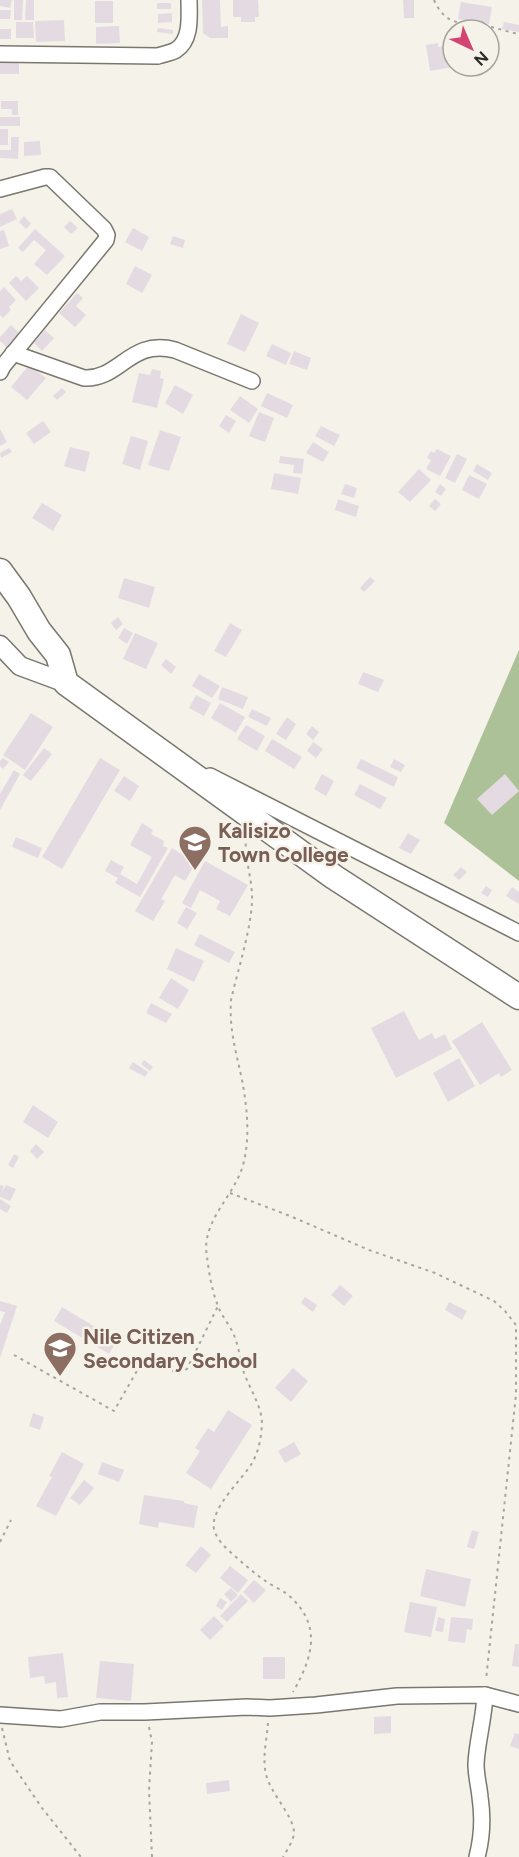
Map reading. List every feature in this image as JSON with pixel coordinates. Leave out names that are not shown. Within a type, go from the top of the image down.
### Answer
[{"type":"highway","points":[[0,571],[39,631],[58,655],[66,683],[334,877],[519,997]]},
{"type":"street","points":[[0,54],[158,56],[177,50],[186,39],[189,28],[189,0]]},
{"type":"street","points":[[0,189],[50,177],[105,230],[107,235],[106,240],[0,372]]},
{"type":"street","points":[[13,353],[84,378],[94,378],[140,351],[164,347],[252,381]]},
{"type":"street","points":[[0,645],[20,666],[66,683]]},
{"type":"street","points":[[167,754],[519,933]]},
{"type":"street","points":[[477,1857],[482,1813],[476,1765],[477,1744],[484,1714],[485,1695]]},
{"type":"street","points":[[0,1715],[61,1719],[100,1712],[277,1708],[397,1696],[485,1695],[519,1704]]},
{"type":"path","points":[[434,0],[438,9],[458,23],[485,25],[519,34]]},
{"type":"path","points":[[247,814],[246,841],[252,904],[231,1000],[230,1015],[231,1034],[245,1099],[244,1162],[230,1193],[213,1220],[206,1254],[218,1306],[234,1334],[244,1372],[262,1421],[260,1445],[252,1462],[218,1510],[214,1518],[214,1530],[217,1538],[225,1547],[262,1579],[287,1594],[302,1610],[310,1626],[310,1653],[306,1667],[277,1708],[264,1762],[270,1786],[294,1830],[293,1839],[283,1857]]},
{"type":"path","points":[[230,1193],[369,1250],[435,1273],[494,1301],[516,1325],[516,1394],[485,1695]]},
{"type":"path","points":[[14,1355],[114,1411],[138,1369],[154,1360],[178,1374],[188,1369],[218,1306]]},
{"type":"path","points":[[0,1542],[11,1520]]},
{"type":"path","points":[[145,1712],[152,1742],[149,1790],[152,1857]]},
{"type":"path","points":[[0,1722],[10,1761],[42,1808],[81,1857]]},
{"type":"green space","points":[[519,650],[519,881],[444,823]]},
{"type":"building","points":[[0,0],[12,0],[10,8],[0,6]]},
{"type":"building","points":[[14,0],[23,0],[22,20],[14,20]]},
{"type":"building","points":[[26,0],[34,0],[34,20],[25,20]]},
{"type":"building","points":[[202,0],[220,0],[221,27],[228,26],[228,38],[210,38],[203,33]]},
{"type":"building","points":[[233,0],[258,0],[259,17],[255,17],[255,22],[241,22],[241,17],[233,17]]},
{"type":"building","points":[[403,0],[414,0],[414,18],[404,18]]},
{"type":"building","points":[[95,1],[113,1],[113,23],[95,23]]},
{"type":"building","points":[[461,2],[492,7],[490,18],[458,18]]},
{"type":"building","points":[[157,3],[171,3],[171,9],[157,9]]},
{"type":"building","points":[[0,10],[11,10],[10,19],[0,19]]},
{"type":"building","points":[[172,13],[172,22],[158,23],[158,14]]},
{"type":"building","points":[[64,20],[65,41],[36,42],[35,21]]},
{"type":"building","points":[[16,22],[33,22],[34,38],[16,38]]},
{"type":"building","points":[[504,22],[519,25],[519,32],[502,29]]},
{"type":"building","points":[[119,26],[120,43],[96,44],[96,27]]},
{"type":"building","points":[[158,28],[173,30],[173,34],[157,32]]},
{"type":"building","points":[[0,29],[11,29],[11,39],[0,39]]},
{"type":"building","points":[[438,43],[438,47],[441,46],[441,69],[430,71],[426,45]]},
{"type":"building","points":[[0,61],[19,61],[19,74],[0,74]]},
{"type":"building","points":[[1,101],[18,101],[18,115],[12,115],[12,109],[1,109]]},
{"type":"building","points":[[0,117],[20,117],[20,126],[0,126]]},
{"type":"building","points":[[0,129],[8,129],[8,145],[0,145]]},
{"type":"building","points":[[11,137],[19,137],[18,159],[0,158],[0,150],[11,150]]},
{"type":"building","points":[[40,141],[41,155],[24,156],[24,142]]},
{"type":"building","points":[[12,209],[17,219],[0,227],[0,214]]},
{"type":"building","points":[[24,216],[31,224],[26,229],[19,222]]},
{"type":"building","points":[[70,221],[78,228],[71,234],[64,227]]},
{"type":"building","points":[[133,228],[149,237],[142,251],[125,242]]},
{"type":"building","points":[[35,229],[65,256],[47,275],[34,264],[46,250],[34,240],[23,252],[18,248]]},
{"type":"building","points":[[4,230],[9,246],[0,249],[0,231]]},
{"type":"building","points":[[173,236],[185,240],[183,248],[170,244]]},
{"type":"building","points":[[135,266],[152,275],[142,293],[126,284]]},
{"type":"building","points":[[16,276],[21,281],[27,276],[39,288],[26,301],[9,283]]},
{"type":"building","points":[[4,287],[16,300],[9,307],[11,310],[3,318],[0,315],[0,291]]},
{"type":"building","points":[[77,293],[83,298],[76,306],[86,315],[75,327],[59,313]]},
{"type":"building","points":[[241,314],[259,323],[245,352],[227,344]]},
{"type":"building","points":[[11,325],[20,334],[8,348],[0,341],[0,337]]},
{"type":"building","points":[[45,330],[54,338],[42,351],[34,343]]},
{"type":"building","points":[[272,344],[291,353],[286,365],[266,356]]},
{"type":"building","points":[[294,351],[311,358],[307,370],[289,364]]},
{"type":"building","points":[[29,365],[46,378],[27,400],[11,387]]},
{"type":"building","points":[[152,369],[161,371],[160,378],[164,379],[157,408],[132,402],[139,373],[150,375]]},
{"type":"building","points":[[175,385],[193,395],[183,414],[165,403]]},
{"type":"building","points":[[62,388],[66,392],[57,400],[53,396]]},
{"type":"building","points":[[267,393],[293,405],[287,418],[261,406]]},
{"type":"building","points":[[240,396],[258,409],[249,423],[230,410]]},
{"type":"building","points":[[259,412],[274,418],[265,442],[249,436]]},
{"type":"building","points":[[226,415],[236,421],[229,433],[219,426]]},
{"type":"building","points":[[43,421],[51,432],[34,444],[26,433]]},
{"type":"building","points":[[321,426],[340,435],[334,446],[315,436]]},
{"type":"building","points":[[0,429],[7,442],[0,446]]},
{"type":"building","points":[[160,430],[181,437],[169,471],[148,465]]},
{"type":"building","points":[[131,436],[148,441],[140,470],[122,464]]},
{"type":"building","points":[[313,442],[329,452],[323,462],[306,453]]},
{"type":"building","points":[[70,447],[90,452],[85,472],[64,466]]},
{"type":"building","points":[[9,448],[12,452],[1,458],[0,453]]},
{"type":"building","points":[[437,449],[451,456],[440,476],[426,469],[431,460],[427,458],[431,451],[434,453]]},
{"type":"building","points":[[457,454],[467,459],[455,483],[445,478]]},
{"type":"building","points":[[280,456],[304,459],[302,474],[293,473],[294,465],[279,463]]},
{"type":"building","points":[[477,464],[492,473],[488,480],[473,471]]},
{"type":"building","points":[[419,469],[431,480],[410,502],[398,492]]},
{"type":"building","points":[[274,473],[301,478],[298,494],[271,489]]},
{"type":"building","points":[[469,475],[487,484],[479,499],[462,490]]},
{"type":"building","points":[[345,484],[357,488],[354,498],[341,494]]},
{"type":"building","points":[[440,484],[446,489],[441,496],[435,492]]},
{"type":"building","points":[[338,499],[359,506],[356,517],[335,510]]},
{"type":"building","points":[[435,499],[441,504],[435,511],[429,506]]},
{"type":"building","points":[[42,503],[62,515],[53,531],[32,518]]},
{"type":"building","points":[[370,577],[375,581],[364,592],[360,588]]},
{"type":"building","points":[[124,578],[155,587],[149,608],[118,598]]},
{"type":"building","points":[[118,617],[123,624],[116,630],[111,623]]},
{"type":"building","points":[[230,623],[242,630],[226,657],[214,651]]},
{"type":"building","points":[[124,628],[133,633],[127,644],[118,638]]},
{"type":"building","points":[[135,633],[158,643],[146,669],[123,659]]},
{"type":"building","points":[[166,659],[176,667],[171,674],[161,665]]},
{"type":"building","points":[[363,672],[384,680],[378,692],[358,684]]},
{"type":"building","points":[[199,674],[220,686],[212,698],[192,686]]},
{"type":"building","points":[[222,687],[248,697],[243,709],[218,699]]},
{"type":"building","points":[[196,695],[211,703],[204,716],[189,708]]},
{"type":"building","points":[[220,703],[245,717],[236,733],[211,718]]},
{"type":"building","points":[[252,709],[271,718],[267,726],[248,717]]},
{"type":"building","points":[[31,713],[53,727],[25,770],[3,755]]},
{"type":"building","points":[[287,717],[296,724],[286,740],[276,734]]},
{"type":"building","points":[[246,725],[265,736],[257,751],[237,739]]},
{"type":"building","points":[[312,726],[319,732],[313,740],[306,734]]},
{"type":"building","points":[[272,739],[302,757],[294,769],[265,751]]},
{"type":"building","points":[[313,742],[323,749],[316,758],[307,751]]},
{"type":"building","points":[[44,748],[52,754],[31,781],[23,775]]},
{"type":"building","points":[[3,758],[9,762],[3,769],[0,761]]},
{"type":"building","points":[[100,758],[120,770],[62,869],[42,857]]},
{"type":"building","points":[[361,759],[398,777],[394,787],[356,768]]},
{"type":"building","points":[[394,759],[405,765],[401,772],[390,767]]},
{"type":"building","points":[[14,770],[20,774],[0,810],[0,794]]},
{"type":"building","points":[[322,774],[334,781],[326,796],[314,789]]},
{"type":"building","points":[[505,774],[519,791],[492,815],[477,799]]},
{"type":"building","points":[[124,776],[139,786],[130,801],[114,791]]},
{"type":"building","points":[[360,784],[387,798],[380,809],[354,795]]},
{"type":"building","points":[[142,823],[153,830],[151,834],[164,841],[163,846],[168,848],[140,897],[115,883],[118,878],[105,871],[111,860],[124,867],[120,874],[137,884],[152,857],[130,845]]},
{"type":"building","points":[[408,833],[420,840],[411,854],[399,848]]},
{"type":"building","points":[[16,837],[42,848],[38,858],[12,847]]},
{"type":"building","name":"Kalisizo Town College","points":[[172,848],[185,856],[187,852],[198,859],[185,881],[175,875],[161,899],[165,901],[153,921],[135,911]]},
{"type":"building","points":[[205,861],[248,885],[230,916],[216,909],[220,901],[200,890],[191,908],[182,903]]},
{"type":"building","points":[[461,867],[467,872],[459,880],[453,875]]},
{"type":"building","points":[[486,886],[492,890],[488,897],[481,893]]},
{"type":"building","points":[[512,887],[519,892],[519,904],[506,896]]},
{"type":"building","points":[[186,907],[197,913],[187,929],[177,923]]},
{"type":"building","points":[[200,934],[235,952],[229,963],[194,945]]},
{"type":"building","points":[[176,948],[204,961],[194,982],[167,969]]},
{"type":"building","points":[[171,978],[189,990],[178,1009],[159,998]]},
{"type":"building","points":[[151,1003],[172,1014],[166,1023],[146,1013]]},
{"type":"building","points":[[404,1011],[419,1040],[432,1033],[435,1039],[445,1034],[452,1049],[396,1078],[371,1028]]},
{"type":"building","points":[[482,1022],[512,1070],[501,1077],[499,1073],[480,1085],[452,1041]]},
{"type":"building","points":[[459,1058],[475,1086],[448,1102],[433,1073]]},
{"type":"building","points":[[144,1060],[153,1067],[150,1071],[141,1064]]},
{"type":"building","points":[[133,1062],[148,1072],[145,1077],[129,1068]]},
{"type":"building","points":[[33,1105],[58,1122],[48,1138],[23,1122]]},
{"type":"building","points":[[36,1144],[44,1152],[37,1159],[30,1151]]},
{"type":"building","points":[[14,1154],[19,1157],[13,1168],[8,1165]]},
{"type":"building","points":[[0,1185],[4,1186],[1,1194],[6,1185],[16,1189],[10,1201],[0,1197]]},
{"type":"building","points":[[0,1199],[11,1206],[7,1213],[0,1209]]},
{"type":"building","points":[[340,1285],[353,1296],[344,1306],[331,1295]]},
{"type":"building","points":[[305,1297],[317,1305],[313,1312],[301,1303]]},
{"type":"building","points":[[0,1301],[17,1306],[0,1358],[0,1325],[5,1312],[0,1311]]},
{"type":"building","points":[[449,1302],[467,1311],[462,1320],[445,1310]]},
{"type":"building","points":[[62,1307],[117,1340],[109,1354],[54,1321]]},
{"type":"building","points":[[293,1368],[308,1381],[291,1402],[275,1388]]},
{"type":"building","points":[[228,1410],[252,1425],[211,1489],[186,1473],[200,1451],[195,1448],[208,1428],[214,1432]]},
{"type":"building","points":[[33,1413],[44,1417],[40,1430],[29,1426]]},
{"type":"building","points":[[294,1442],[301,1454],[285,1463],[278,1451]]},
{"type":"building","points":[[62,1452],[84,1464],[56,1516],[36,1506],[52,1477],[49,1476]]},
{"type":"building","points":[[102,1462],[124,1470],[119,1482],[98,1474]]},
{"type":"building","points":[[84,1480],[94,1488],[80,1505],[70,1498]]},
{"type":"building","points":[[144,1495],[184,1501],[184,1503],[198,1506],[194,1528],[159,1522],[158,1528],[139,1524]]},
{"type":"building","points":[[472,1530],[479,1532],[474,1549],[467,1547]]},
{"type":"building","points":[[201,1546],[211,1555],[196,1573],[185,1565]]},
{"type":"building","points":[[230,1566],[248,1580],[238,1593],[220,1578]]},
{"type":"building","points":[[426,1569],[471,1579],[465,1607],[420,1596]]},
{"type":"building","points":[[254,1580],[266,1590],[254,1603],[243,1592]]},
{"type":"building","points":[[231,1588],[238,1595],[231,1602],[224,1594]]},
{"type":"building","points":[[241,1594],[248,1601],[227,1622],[220,1616]]},
{"type":"building","points":[[220,1598],[227,1602],[222,1610],[216,1606]]},
{"type":"building","points":[[410,1602],[437,1607],[431,1637],[404,1632]]},
{"type":"building","points":[[214,1616],[224,1626],[210,1640],[200,1630]]},
{"type":"building","points":[[438,1617],[445,1619],[443,1632],[435,1631]]},
{"type":"building","points":[[451,1617],[473,1619],[472,1630],[467,1629],[465,1643],[448,1641]]},
{"type":"building","points":[[515,1644],[519,1644],[519,1667],[512,1666]]},
{"type":"building","points":[[63,1653],[68,1697],[57,1698],[56,1682],[45,1684],[44,1676],[30,1678],[28,1657]]},
{"type":"building","points":[[263,1657],[285,1657],[285,1679],[263,1679]]},
{"type":"building","points":[[100,1661],[134,1664],[131,1701],[96,1698]]},
{"type":"building","points":[[391,1716],[391,1733],[374,1734],[374,1717]]},
{"type":"building","points":[[515,1733],[519,1734],[519,1749],[510,1746]]},
{"type":"building","points":[[229,1780],[230,1791],[207,1794],[206,1783]]},
{"type":"place","name":"Kalisizo Town College","points":[[195,871]]},
{"type":"place","name":"Nile Citizen Secondary School","points":[[60,1377]]}]
